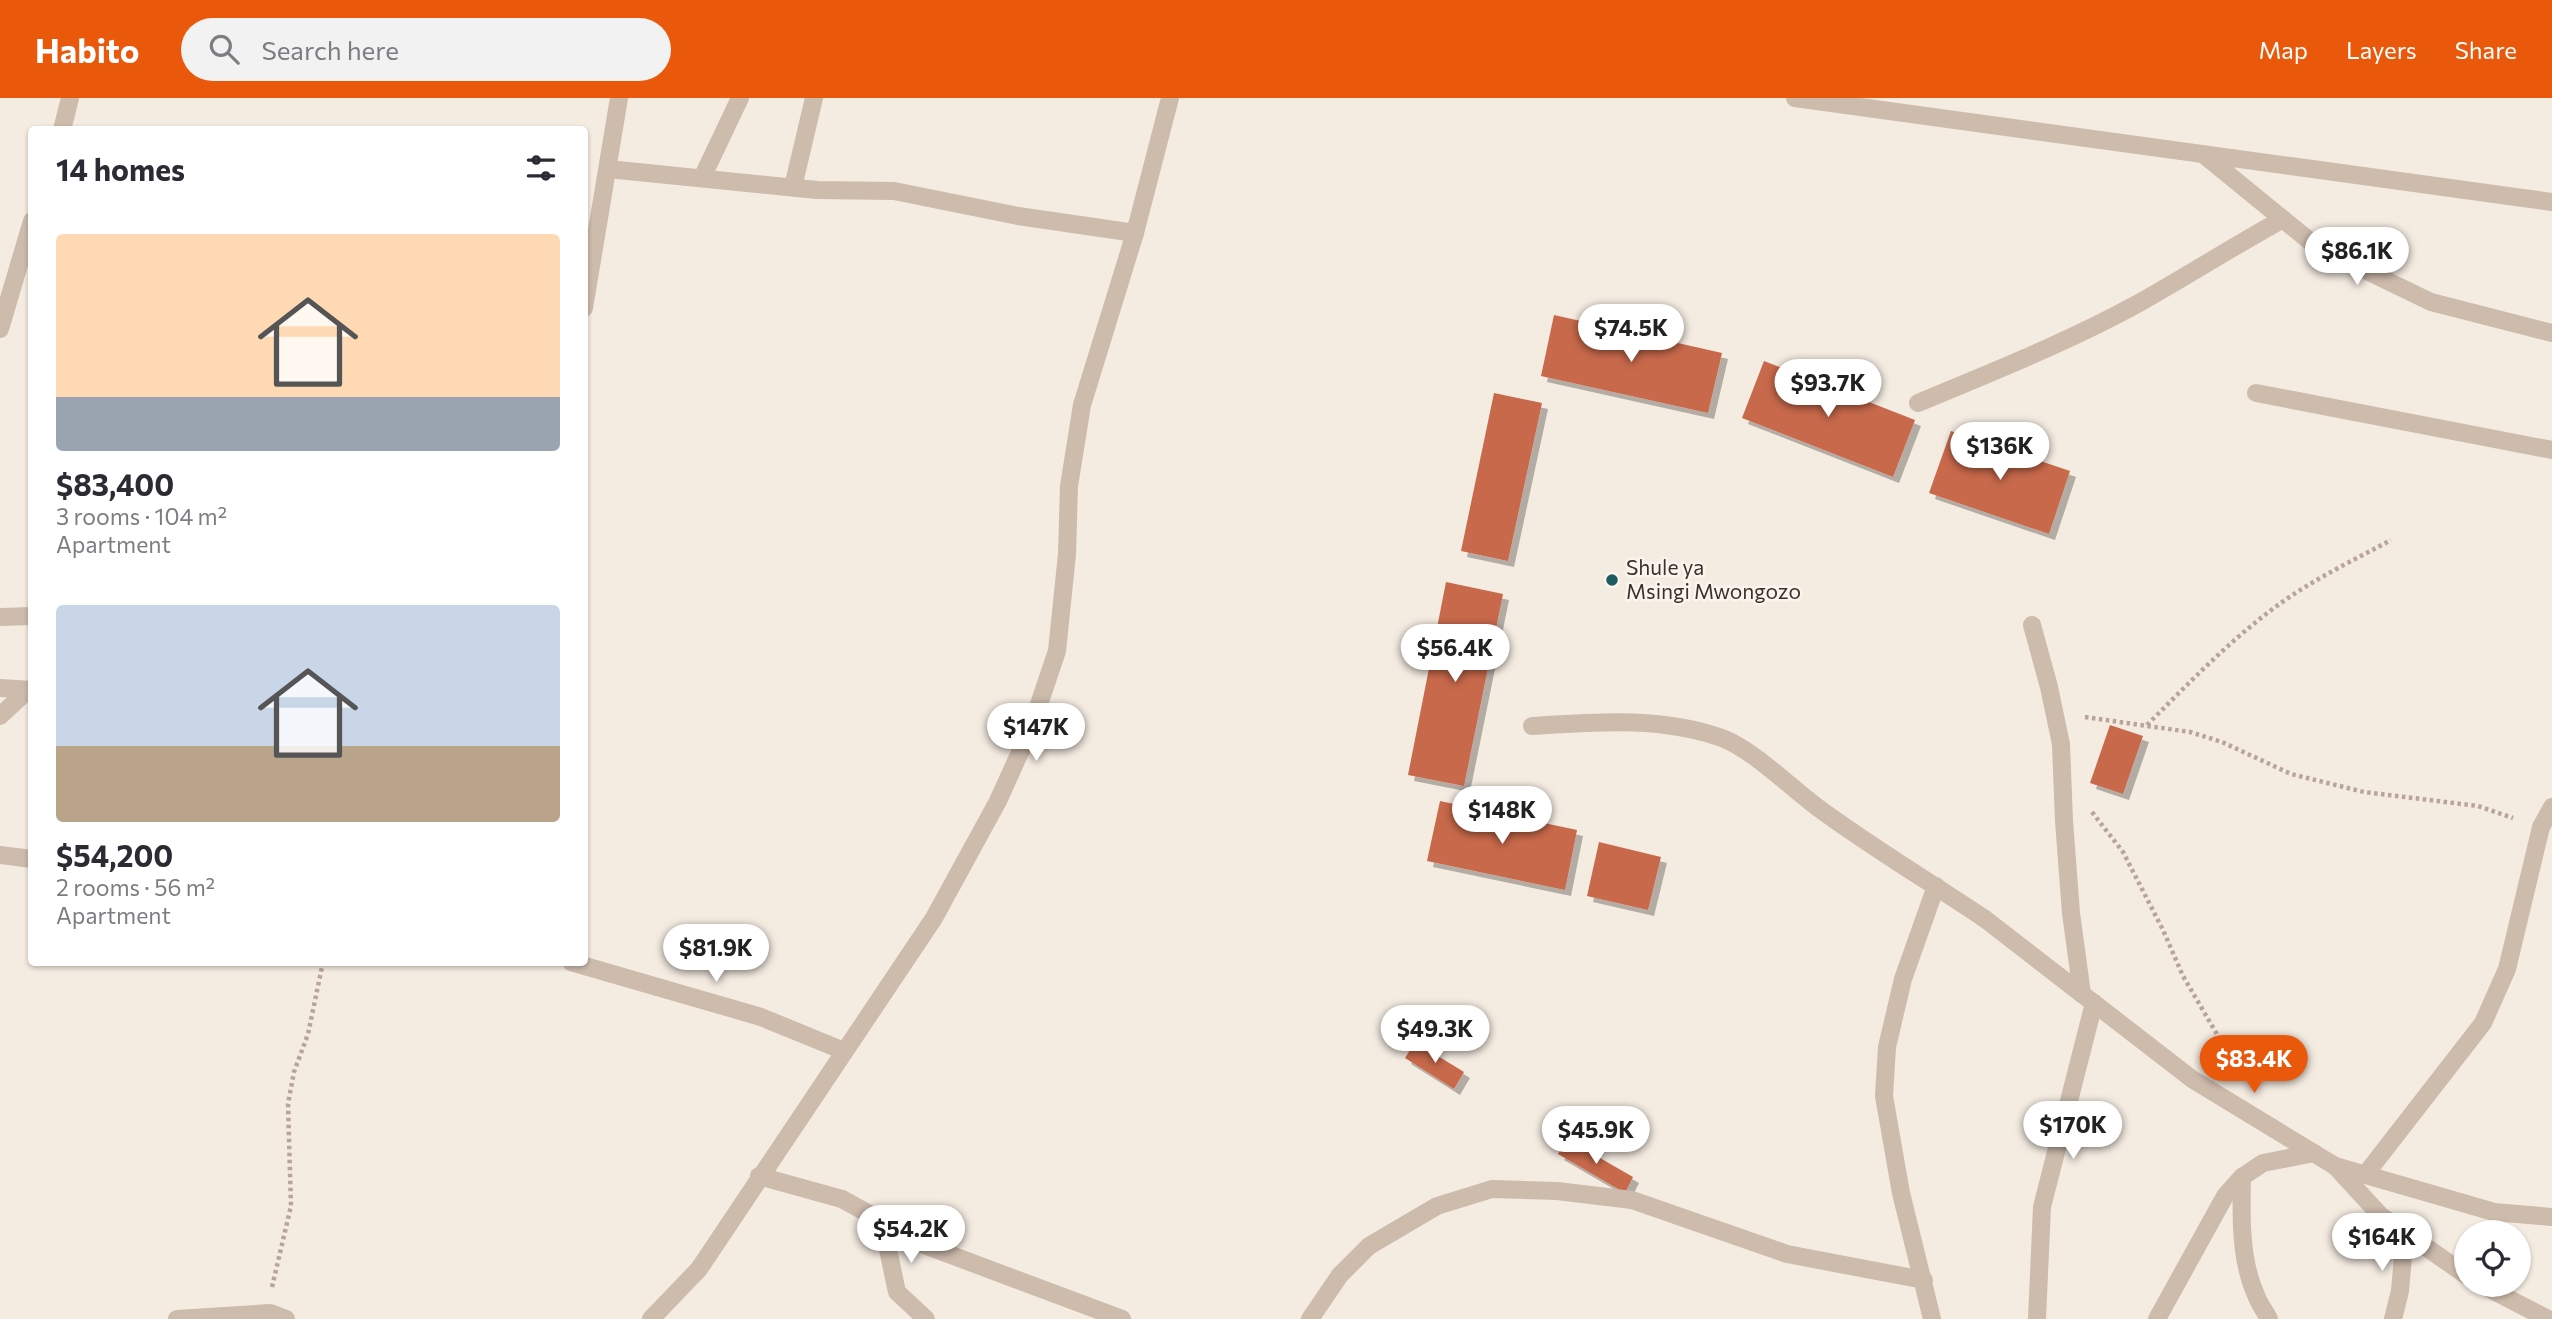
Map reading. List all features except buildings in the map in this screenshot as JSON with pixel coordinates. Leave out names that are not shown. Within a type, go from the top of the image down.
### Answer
[{"type":"street","points":[[63,126],[70,98]]},
{"type":"street","points":[[588,285],[619,98]]},
{"type":"street","points":[[702,178],[740,98]]},
{"type":"street","points":[[793,187],[814,98]]},
{"type":"street","points":[[651,1319],[699,1269],[934,918],[998,801],[1031,728],[1056,652],[1067,554],[1069,486],[1082,405],[1135,233],[1170,98]]},
{"type":"street","points":[[1795,98],[2552,202]]},
{"type":"street","points":[[2203,154],[2318,247],[2431,302],[2552,333]]},
{"type":"street","points":[[608,169],[817,190],[894,191],[1018,216],[1135,233]]},
{"type":"street","points":[[1918,403],[2036,353],[2138,303],[2283,219]]},
{"type":"street","points":[[0,329],[28,240]]},
{"type":"street","points":[[2256,393],[2552,450]]},
{"type":"street","points":[[0,617],[28,616]]},
{"type":"street","points":[[2032,625],[2061,744],[2071,913],[2088,998],[2042,1207],[2037,1319]]},
{"type":"street","points":[[0,688],[28,690]]},
{"type":"street","points":[[0,716],[28,691]]},
{"type":"street","points":[[1532,726],[1616,720],[1680,727],[1724,738],[1762,763],[1818,808],[1985,919],[2192,1079],[2334,1166],[2381,1216],[2454,1268]]},
{"type":"street","points":[[2365,1175],[2483,1023],[2507,969],[2552,807]]},
{"type":"street","points":[[0,855],[28,858]]},
{"type":"street","points":[[1932,1319],[1901,1193],[1884,1096],[1887,1047],[1903,979],[1936,886]]},
{"type":"street","points":[[585,966],[761,1017],[844,1051]]},
{"type":"street","points":[[2157,1319],[2225,1196],[2242,1177],[2263,1163],[2314,1153]]},
{"type":"street","points":[[2334,1166],[2494,1212],[2552,1217]]},
{"type":"street","points":[[759,1177],[842,1199],[927,1246],[1122,1319]]},
{"type":"street","points":[[2242,1177],[2241,1212],[2246,1257],[2255,1294],[2270,1319]]},
{"type":"street","points":[[1310,1319],[1340,1275],[1369,1246],[1437,1206],[1492,1189],[1557,1191],[1632,1200],[1787,1254],[1924,1280]]},
{"type":"street","points":[[882,1221],[897,1292],[926,1319]]},
{"type":"street","points":[[2393,1319],[2400,1291],[2405,1233]]},
{"type":"street","points":[[2505,1297],[2548,1319]]},
{"type":"street","points":[[177,1319],[278,1316]]},
{"type":"path","points":[[2147,725],[2216,655],[2275,607],[2327,574],[2391,540]]},
{"type":"path","points":[[2055,714],[2190,732],[2222,742],[2291,774],[2364,792],[2478,806],[2546,828]]},
{"type":"path","points":[[2063,782],[2091,810],[2123,852],[2183,976],[2240,1073]]},
{"type":"path","points":[[278,1316],[273,1277],[291,1206],[288,1104],[293,1072],[308,1034],[322,966]]},
{"type":"place","name":"Shule ya Msingi Mwongozo","points":[[1612,580]]}]
